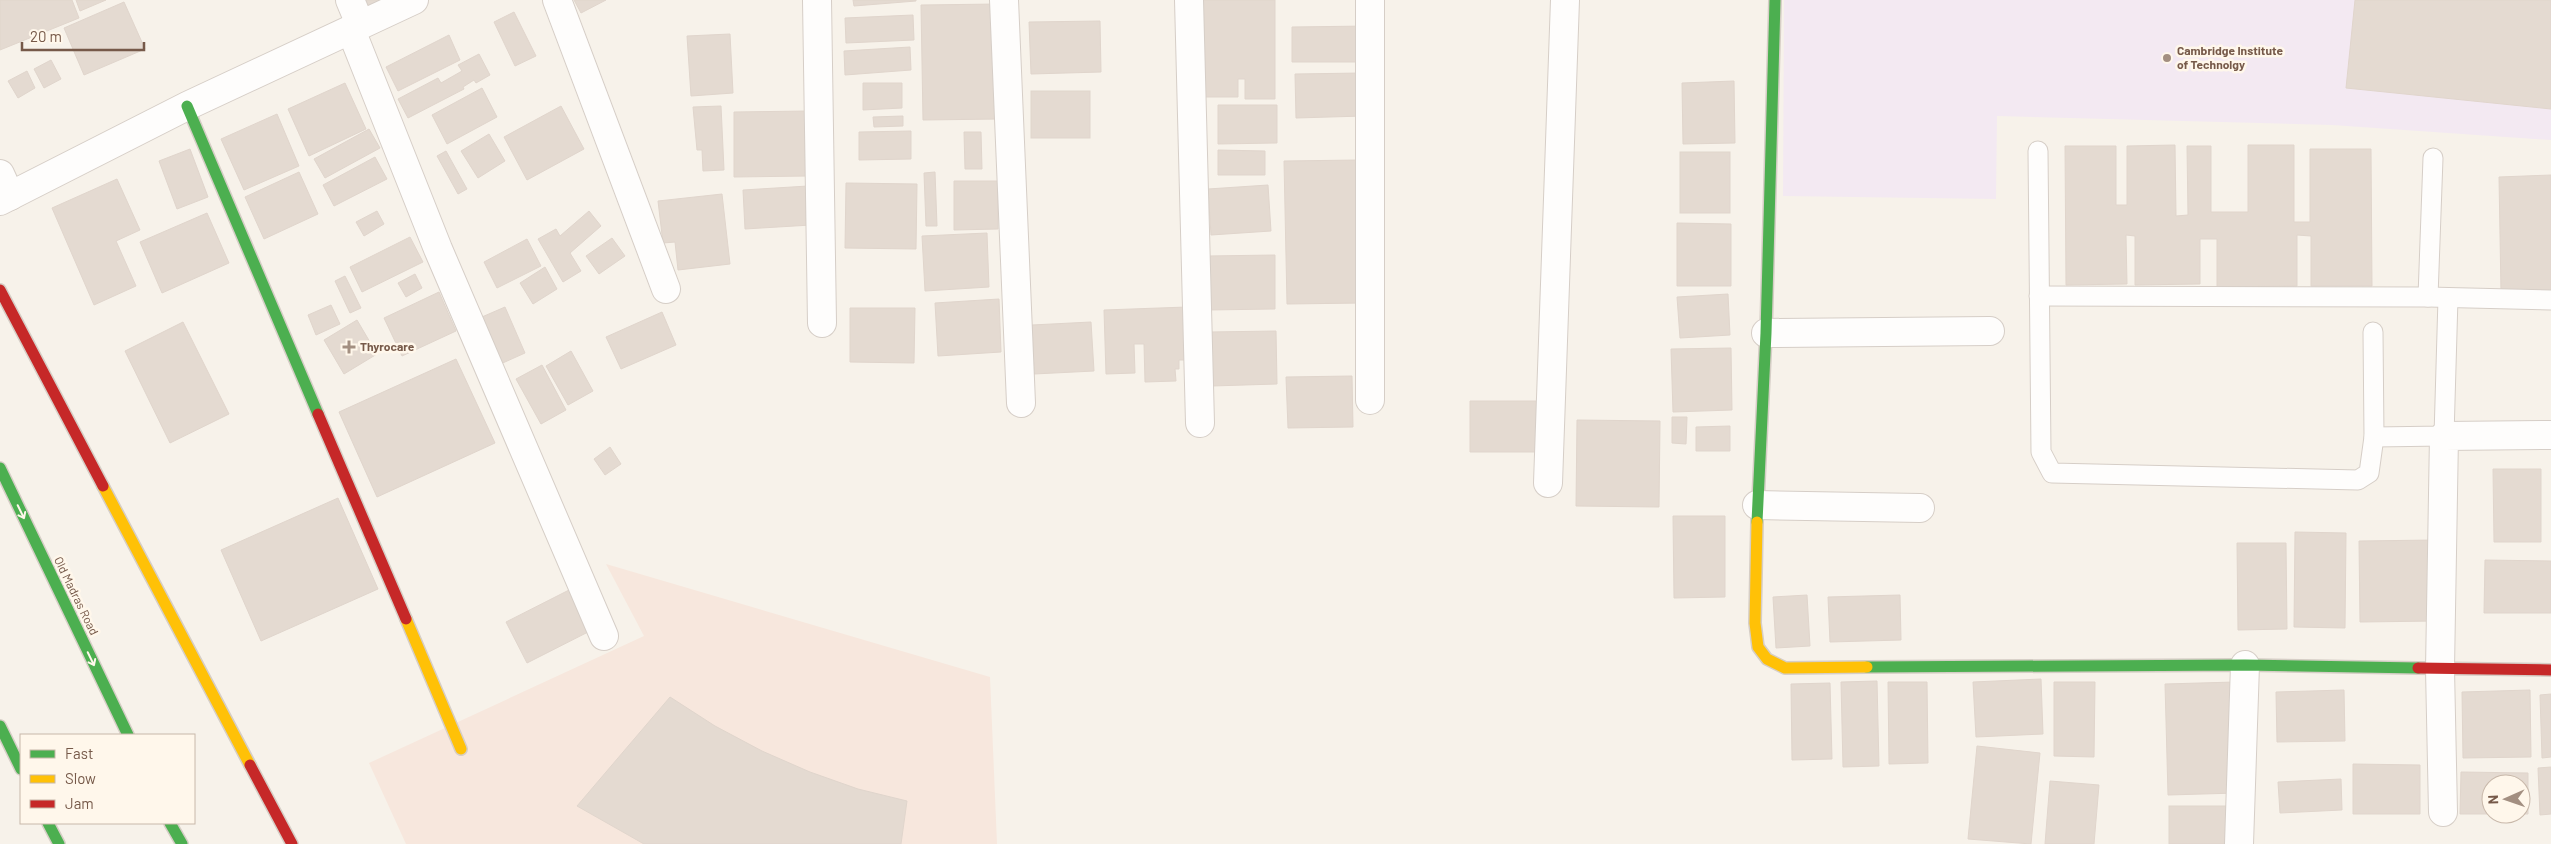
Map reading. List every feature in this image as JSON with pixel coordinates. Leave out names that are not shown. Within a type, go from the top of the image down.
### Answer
[{"type":"main road","points":[[1775,0],[1766,334],[1757,505],[1755,624],[1758,646],[1767,659],[1785,668],[2245,665],[2551,670]]},
{"type":"main road","points":[[188,106],[461,750]]},
{"type":"main road","points":[[0,290],[292,844]]},
{"type":"main road","name":"Old Madras Road","points":[[0,468],[128,734]]},
{"type":"main road","points":[[0,726],[20,767]]},
{"type":"main road","points":[[48,824],[58,844]]},
{"type":"main road","points":[[171,824],[182,844]]},
{"type":"street","points":[[3,190],[188,106],[354,18],[414,0]]},
{"type":"street","points":[[557,0],[666,289]]},
{"type":"street","points":[[817,0],[822,323]]},
{"type":"street","points":[[1004,0],[1021,402]]},
{"type":"street","points":[[1189,0],[1200,423]]},
{"type":"street","points":[[1370,0],[1370,400]]},
{"type":"street","points":[[1548,483],[1565,0]]},
{"type":"street","points":[[354,18],[438,249],[604,636]]},
{"type":"street","points":[[1766,334],[1990,331]]},
{"type":"street","points":[[2443,812],[2440,669],[2444,436],[2551,435]]},
{"type":"street","points":[[1757,505],[1920,508]]},
{"type":"street","points":[[2239,844],[2245,665]]},
{"type":"lane","points":[[2038,151],[2041,452],[2052,472],[2358,480],[2369,473],[2374,438],[2373,332]]},
{"type":"lane","points":[[2428,297],[2433,158]]},
{"type":"lane","points":[[2039,296],[2428,297],[2551,300]]},
{"type":"lane","points":[[2374,438],[2444,436],[2448,298]]},
{"type":"shaded area","name":"Cambridge Institute of Technolgy","points":[[1784,0],[2551,0],[2551,140],[2332,125],[1997,116],[1996,199],[1783,196]]},
{"type":"shaded area","points":[[606,564],[990,677],[997,844],[406,844],[369,763],[644,636]]},
{"type":"building","points":[[0,0],[72,0],[79,18],[0,50]]},
{"type":"building","points":[[76,0],[106,0],[80,11]]},
{"type":"building","points":[[362,0],[396,0],[368,13]]},
{"type":"building","points":[[574,0],[606,0],[581,13]]},
{"type":"building","points":[[853,0],[916,0],[916,1],[854,6]]},
{"type":"building","points":[[1203,0],[1275,0],[1275,99],[1245,99],[1245,79],[1238,79],[1238,97],[1204,97]]},
{"type":"building","points":[[2355,0],[2551,0],[2551,109],[2346,88]]},
{"type":"building","points":[[124,2],[145,49],[84,75],[64,28]]},
{"type":"building","points":[[998,4],[999,119],[923,120],[921,5]]},
{"type":"building","points":[[514,12],[536,56],[515,66],[494,22]]},
{"type":"building","points":[[913,15],[914,40],[846,43],[845,18]]},
{"type":"building","points":[[1100,21],[1101,72],[1031,74],[1029,22]]},
{"type":"building","points":[[1369,26],[1369,62],[1292,62],[1292,27]]},
{"type":"building","points":[[730,34],[733,93],[691,96],[687,36]]},
{"type":"building","points":[[449,35],[460,60],[398,91],[386,67]]},
{"type":"building","points":[[910,47],[911,70],[845,75],[844,51]]},
{"type":"building","points":[[479,54],[490,75],[476,83],[474,80],[463,87],[464,89],[408,118],[398,99],[438,78],[441,83],[462,71],[458,65]]},
{"type":"building","points":[[51,60],[61,79],[44,88],[34,69]]},
{"type":"building","points":[[27,71],[35,88],[18,98],[8,81]]},
{"type":"building","points":[[1361,73],[1363,116],[1296,118],[1295,74]]},
{"type":"building","points":[[1734,81],[1735,143],[1683,144],[1682,83]]},
{"type":"building","points":[[345,83],[366,129],[309,156],[288,109]]},
{"type":"building","points":[[863,83],[902,83],[902,108],[863,110]]},
{"type":"building","points":[[482,88],[497,117],[447,144],[432,115]]},
{"type":"building","points":[[1031,91],[1090,91],[1090,138],[1031,138]]},
{"type":"building","points":[[1218,105],[1277,105],[1277,143],[1218,144]]},
{"type":"building","points":[[561,106],[584,149],[527,180],[504,137]]},
{"type":"building","points":[[721,106],[724,170],[703,171],[702,150],[697,150],[693,107]]},
{"type":"building","points":[[807,111],[808,176],[734,177],[734,112]]},
{"type":"building","points":[[277,114],[299,166],[244,190],[221,139]]},
{"type":"building","points":[[903,116],[903,126],[874,127],[873,117]]},
{"type":"building","points":[[369,129],[380,148],[325,178],[314,159]]},
{"type":"building","points":[[911,131],[911,159],[859,160],[859,132]]},
{"type":"building","points":[[964,132],[981,132],[982,169],[965,169]]},
{"type":"building","points":[[489,134],[505,161],[478,178],[461,151]]},
{"type":"building","points":[[2175,145],[2176,216],[2188,215],[2187,146],[2211,146],[2211,212],[2248,212],[2248,145],[2294,145],[2294,222],[2310,222],[2310,149],[2371,149],[2372,286],[2311,286],[2311,236],[2297,235],[2297,286],[2217,287],[2217,239],[2200,239],[2200,284],[2135,285],[2135,236],[2126,235],[2127,284],[2066,285],[2065,146],[2116,146],[2116,205],[2127,205],[2127,146]]},
{"type":"building","points":[[190,149],[208,197],[177,209],[159,161]]},
{"type":"building","points":[[1218,150],[1265,151],[1265,175],[1218,175]]},
{"type":"building","points":[[446,151],[467,189],[458,194],[437,156]]},
{"type":"building","points":[[1680,152],[1730,152],[1730,213],[1680,213]]},
{"type":"building","points":[[375,157],[387,179],[334,206],[323,185]]},
{"type":"building","points":[[1359,160],[1362,303],[1287,304],[1284,161]]},
{"type":"building","points":[[299,172],[318,214],[264,239],[245,197]]},
{"type":"building","points":[[935,172],[937,226],[926,226],[924,173]]},
{"type":"building","points":[[2551,175],[2551,291],[2501,292],[2499,177]]},
{"type":"building","points":[[117,179],[140,230],[116,241],[136,286],[94,305],[52,208]]},
{"type":"building","points":[[954,181],[998,181],[998,229],[954,230]]},
{"type":"building","points":[[846,183],[917,184],[916,249],[845,248]]},
{"type":"building","points":[[1268,185],[1271,231],[1211,235],[1208,189]]},
{"type":"building","points":[[808,186],[811,225],[745,229],[743,190]]},
{"type":"building","points":[[722,194],[730,264],[678,270],[675,242],[663,243],[658,201]]},
{"type":"building","points":[[377,211],[384,224],[364,236],[356,222]]},
{"type":"building","points":[[589,211],[601,226],[570,253],[581,271],[563,282],[538,239],[556,229],[560,236]]},
{"type":"building","points":[[207,213],[229,263],[162,293],[140,242]]},
{"type":"building","points":[[1677,223],[1731,224],[1731,286],[1677,286]]},
{"type":"building","points":[[987,233],[989,287],[925,291],[922,236]]},
{"type":"building","points":[[410,237],[423,262],[362,292],[350,267]]},
{"type":"building","points":[[612,238],[625,256],[599,274],[586,256]]},
{"type":"building","points":[[527,239],[541,266],[497,288],[484,262]]},
{"type":"building","points":[[1275,255],[1275,309],[1208,310],[1208,256]]},
{"type":"building","points":[[545,267],[557,289],[533,304],[520,283]]},
{"type":"building","points":[[415,274],[422,288],[406,297],[398,283]]},
{"type":"building","points":[[345,276],[361,308],[350,313],[335,281]]},
{"type":"building","points":[[439,292],[456,331],[402,356],[384,318]]},
{"type":"building","points":[[1728,294],[1730,335],[1680,338],[1677,297]]},
{"type":"building","points":[[999,299],[1001,352],[938,356],[935,303]]},
{"type":"building","points":[[331,305],[340,324],[316,335],[308,315]]},
{"type":"building","points":[[505,307],[525,353],[496,366],[475,320]]},
{"type":"building","points":[[1187,307],[1189,360],[1179,360],[1179,369],[1175,369],[1176,381],[1145,382],[1144,344],[1134,344],[1135,373],[1106,374],[1104,310]]},
{"type":"building","points":[[850,308],[915,308],[914,363],[850,362]]},
{"type":"building","points":[[662,312],[676,345],[621,369],[606,337]]},
{"type":"building","points":[[357,320],[377,354],[344,374],[324,340]]},
{"type":"building","points":[[183,322],[229,414],[170,443],[125,351]]},
{"type":"building","points":[[1091,322],[1094,371],[1034,374],[1032,325]]},
{"type":"building","points":[[1276,331],[1277,384],[1212,386],[1210,332]]},
{"type":"building","points":[[1731,348],[1732,410],[1673,412],[1671,349]]},
{"type":"building","points":[[571,351],[593,391],[568,405],[546,366]]},
{"type":"building","points":[[456,359],[495,443],[377,497],[339,412]]},
{"type":"building","points":[[542,365],[566,410],[541,424],[516,379]]},
{"type":"building","points":[[1352,376],[1353,427],[1288,428],[1286,377]]},
{"type":"building","points":[[1470,401],[1539,401],[1538,452],[1470,452]]},
{"type":"building","points":[[1672,417],[1687,417],[1686,444],[1672,443]]},
{"type":"building","points":[[1577,420],[1660,421],[1659,507],[1576,506]]},
{"type":"building","points":[[1730,426],[1730,451],[1696,451],[1696,427]]},
{"type":"building","points":[[610,447],[621,464],[605,475],[594,459]]},
{"type":"building","points":[[2493,469],[2541,469],[2541,542],[2494,542]]},
{"type":"building","points":[[338,498],[378,589],[261,641],[221,550]]},
{"type":"building","points":[[1673,516],[1725,516],[1725,597],[1674,598]]},
{"type":"building","points":[[2295,532],[2346,533],[2345,628],[2294,627]]},
{"type":"building","points":[[2435,540],[2436,621],[2360,622],[2359,541]]},
{"type":"building","points":[[2237,543],[2286,543],[2287,629],[2238,630]]},
{"type":"building","points":[[2485,560],[2551,561],[2551,613],[2484,613]]},
{"type":"building","points":[[571,589],[592,630],[527,663],[506,622]]},
{"type":"building","points":[[1807,595],[1810,646],[1776,648],[1773,597]]},
{"type":"building","points":[[1900,595],[1901,640],[1830,642],[1828,597]]},
{"type":"building","points":[[2041,679],[2043,734],[1976,737],[1973,682]]},
{"type":"building","points":[[1877,681],[1879,766],[1843,767],[1841,682]]},
{"type":"building","points":[[1888,682],[1927,682],[1928,763],[1889,764]]},
{"type":"building","points":[[2054,682],[2095,682],[2094,757],[2054,756]]},
{"type":"building","points":[[2235,682],[2237,793],[2168,795],[2165,684]]},
{"type":"building","points":[[1830,683],[1832,759],[1792,760],[1791,684]]},
{"type":"building","points":[[2344,690],[2345,741],[2277,742],[2276,692]]},
{"type":"building","points":[[2530,690],[2531,757],[2463,758],[2462,692]]},
{"type":"building","points":[[2551,694],[2551,757],[2542,758],[2540,695]]},
{"type":"building","points":[[670,697],[715,726],[762,751],[810,772],[858,789],[907,801],[901,844],[644,844],[577,806]]},
{"type":"building","points":[[1977,746],[2040,753],[2031,844],[1968,839]]},
{"type":"building","points":[[2353,764],[2420,765],[2420,814],[2353,814]]},
{"type":"building","points":[[2551,767],[2551,814],[2540,815],[2538,768]]},
{"type":"building","points":[[2461,772],[2528,773],[2481,774],[2481,814],[2460,814]]},
{"type":"building","points":[[2341,779],[2342,810],[2280,813],[2278,782]]},
{"type":"building","points":[[2050,781],[2099,785],[2094,844],[2045,844]]},
{"type":"building","points":[[2169,806],[2229,806],[2229,844],[2169,844]]},
{"type":"traffic: fast","points":[[1757,522],[1766,333],[1775,0]]},
{"type":"traffic: fast","points":[[187,106],[318,414]]},
{"type":"traffic: fast","points":[[0,468],[128,734]]},
{"type":"traffic: fast","points":[[1867,667],[2245,665],[2418,668]]},
{"type":"traffic: fast","points":[[0,726],[20,767]]},
{"type":"traffic: fast","points":[[49,824],[59,844]]},
{"type":"traffic: fast","points":[[171,824],[182,844]]},
{"type":"traffic: slow","points":[[103,486],[250,765]]},
{"type":"traffic: slow","points":[[1757,522],[1755,623],[1758,647],[1767,659],[1785,668],[1867,667]]},
{"type":"traffic: slow","points":[[406,619],[461,749]]},
{"type":"traffic: jam","points":[[0,290],[103,486]]},
{"type":"traffic: jam","points":[[318,414],[406,619]]},
{"type":"traffic: jam","points":[[2418,668],[2551,670]]},
{"type":"traffic: jam","points":[[250,765],[292,844]]},
{"type":"place","name":"Cambridge Institute of Technolgy","points":[[2167,58]]},
{"type":"place","name":"Thyrocare","points":[[349,347]]}]
